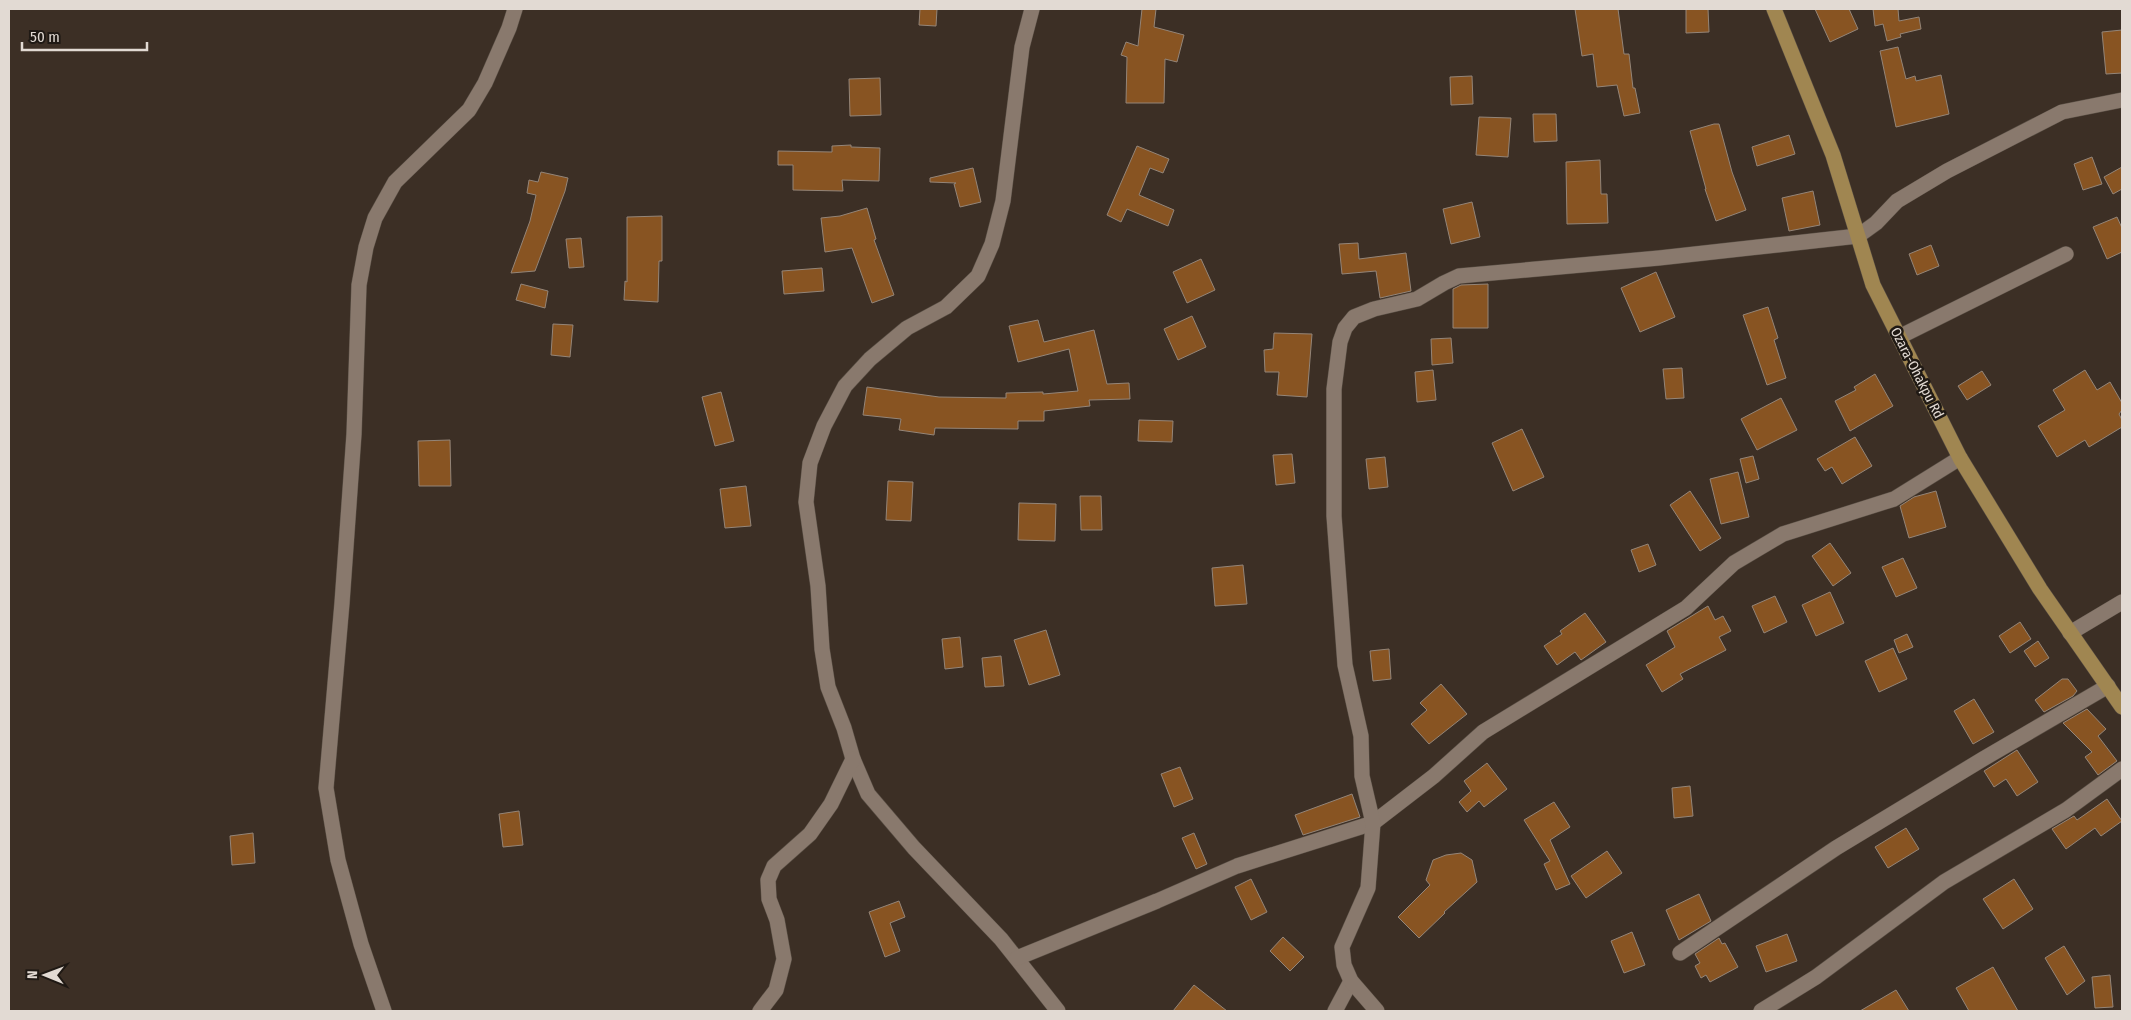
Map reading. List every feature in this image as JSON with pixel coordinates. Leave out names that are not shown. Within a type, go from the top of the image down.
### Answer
[{"type":"main road","name":"Ozara-Ohakpu Rd","points":[[1774,9],[1833,155],[1873,285],[1960,458],[2040,589],[2122,707]]},
{"type":"street","points":[[384,1011],[361,944],[340,869],[326,788],[353,444],[359,285],[366,247],[375,218],[395,182],[469,110],[485,84],[515,9]]},
{"type":"street","points":[[1032,9],[1022,47],[1003,201],[992,244],[978,276],[946,307],[907,328],[870,359],[845,386],[824,426],[810,463],[806,502],[818,586],[822,649],[828,688],[844,728],[853,759],[868,794],[914,848],[1017,958],[1058,1011]]},
{"type":"street","points":[[1377,1011],[1351,980],[1344,965],[1342,947],[1368,888],[1373,823],[1362,776],[1361,736],[1345,665],[1334,516],[1334,389],[1340,342],[1345,328],[1354,317],[1417,299],[1444,282],[1459,276],[1659,258],[1858,236],[1876,223],[1897,201],[1947,171],[2062,112],[2122,100]]},
{"type":"street","points":[[1900,337],[2066,254]]},
{"type":"street","points":[[1017,958],[1157,902],[1238,866],[1373,823],[1434,776],[1483,732],[1686,608],[1734,563],[1783,534],[1894,499],[1960,458]]},
{"type":"street","points":[[2070,633],[2122,602]]},
{"type":"street","points":[[1680,953],[1836,848],[2108,686]]},
{"type":"street","points":[[760,1011],[776,990],[784,959],[777,920],[769,899],[768,880],[774,866],[810,834],[831,804],[853,759]]},
{"type":"street","points":[[1761,1011],[1816,976],[1944,882],[2066,810],[2122,769]]},
{"type":"street","points":[[1335,1011],[1351,980]]},
{"type":"building","points":[[920,9],[937,9],[936,26],[919,25]]},
{"type":"building","points":[[1142,9],[1156,9],[1154,27],[1184,35],[1177,62],[1165,59],[1164,103],[1126,103],[1127,57],[1121,55],[1126,42],[1138,46]]},
{"type":"building","points":[[1575,9],[1618,9],[1624,54],[1629,54],[1633,88],[1635,88],[1640,113],[1624,116],[1617,85],[1597,87],[1593,54],[1582,56]]},
{"type":"building","points":[[1686,9],[1708,9],[1709,32],[1686,33]]},
{"type":"building","points":[[1815,9],[1849,9],[1858,29],[1830,42]]},
{"type":"building","points":[[1873,9],[1898,9],[1899,21],[1919,17],[1921,29],[1900,34],[1901,37],[1887,41],[1883,24],[1875,26]]},
{"type":"building","points":[[2122,30],[2122,73],[2106,74],[2102,32]]},
{"type":"building","points":[[1898,47],[1906,79],[1915,76],[1916,81],[1941,75],[1949,114],[1896,127],[1880,51]]},
{"type":"building","points":[[1472,76],[1473,104],[1451,105],[1450,77]]},
{"type":"building","points":[[880,78],[881,115],[850,116],[849,79]]},
{"type":"building","points":[[1533,114],[1556,114],[1557,141],[1534,142]]},
{"type":"building","points":[[1479,117],[1511,118],[1508,157],[1476,155]]},
{"type":"building","points":[[1719,124],[1732,172],[1746,210],[1716,221],[1705,189],[1690,131]]},
{"type":"building","points":[[1789,135],[1795,154],[1757,166],[1752,147]]},
{"type":"building","points":[[851,145],[851,147],[880,148],[879,181],[842,180],[843,191],[793,190],[793,165],[778,165],[778,151],[832,152],[832,146]]},
{"type":"building","points":[[1137,146],[1169,159],[1163,173],[1150,168],[1139,195],[1174,210],[1168,226],[1127,209],[1121,222],[1107,215]]},
{"type":"building","points":[[2092,157],[2102,184],[2083,190],[2074,164]]},
{"type":"building","points":[[1600,160],[1601,194],[1607,194],[1608,223],[1567,224],[1566,162]]},
{"type":"building","points":[[2122,167],[2122,189],[2113,194],[2104,177]]},
{"type":"building","points":[[973,168],[981,202],[960,207],[954,184],[956,183],[930,182],[930,178]]},
{"type":"building","points":[[541,172],[568,178],[565,191],[535,271],[511,273],[530,221],[536,195],[527,193],[529,180],[538,182]]},
{"type":"building","points":[[1813,191],[1820,225],[1789,231],[1782,198]]},
{"type":"building","points":[[1472,202],[1480,237],[1451,244],[1443,209]]},
{"type":"building","points":[[867,208],[876,239],[874,240],[894,295],[872,303],[852,248],[825,252],[821,218],[840,216]]},
{"type":"building","points":[[662,216],[662,261],[659,261],[658,302],[624,300],[625,281],[627,282],[627,217]]},
{"type":"building","points":[[2117,217],[2122,228],[2122,252],[2107,259],[2093,227]]},
{"type":"building","points":[[581,238],[584,267],[569,268],[566,239]]},
{"type":"building","points":[[1358,243],[1359,259],[1406,253],[1411,291],[1380,298],[1376,271],[1342,274],[1339,244]]},
{"type":"building","points":[[1931,245],[1939,266],[1917,275],[1909,254]]},
{"type":"building","points":[[1201,259],[1215,290],[1187,303],[1173,272]]},
{"type":"building","points":[[822,268],[824,291],[784,294],[782,271]]},
{"type":"building","points":[[1656,272],[1675,317],[1640,332],[1621,288]]},
{"type":"building","points":[[521,284],[548,291],[545,308],[516,300]]},
{"type":"building","points":[[1488,284],[1488,328],[1453,328],[1453,289],[1461,285]]},
{"type":"building","points":[[1768,307],[1778,338],[1774,340],[1786,378],[1767,385],[1743,315]]},
{"type":"building","points":[[1192,316],[1206,347],[1178,360],[1164,329]]},
{"type":"building","points":[[1038,320],[1044,342],[1094,330],[1107,384],[1129,383],[1130,399],[1089,400],[1090,406],[1044,411],[1044,421],[1018,421],[1018,429],[935,428],[934,435],[899,430],[901,419],[863,415],[867,387],[939,397],[1006,398],[1006,393],[1043,392],[1043,394],[1078,391],[1069,349],[1018,362],[1009,326]]},
{"type":"building","points":[[553,324],[573,325],[570,357],[551,355]]},
{"type":"building","points":[[1274,333],[1312,334],[1307,397],[1277,395],[1279,372],[1265,372],[1264,350],[1273,349]]},
{"type":"building","points":[[1451,338],[1453,363],[1432,365],[1431,339]]},
{"type":"building","points":[[1682,368],[1684,398],[1666,399],[1663,369]]},
{"type":"building","points":[[1433,370],[1436,400],[1417,402],[1415,372]]},
{"type":"building","points":[[2085,370],[2097,390],[2110,382],[2122,403],[2122,410],[2119,414],[2122,420],[2122,427],[2089,447],[2085,440],[2057,457],[2038,426],[2065,410],[2053,390]]},
{"type":"building","points":[[1982,371],[1991,385],[1967,400],[1958,386]]},
{"type":"building","points":[[1875,374],[1893,406],[1850,431],[1835,401],[1856,390],[1854,387]]},
{"type":"building","points":[[721,392],[734,441],[715,446],[702,397]]},
{"type":"building","points":[[1781,398],[1797,430],[1757,450],[1741,419]]},
{"type":"building","points":[[1139,420],[1173,421],[1172,442],[1138,441]]},
{"type":"building","points":[[1522,429],[1544,477],[1513,491],[1492,443]]},
{"type":"building","points":[[1855,437],[1872,466],[1842,484],[1832,467],[1825,471],[1817,459]]},
{"type":"building","points":[[450,440],[451,486],[419,486],[418,441]]},
{"type":"building","points":[[1292,454],[1295,483],[1276,485],[1273,455]]},
{"type":"building","points":[[1753,456],[1759,479],[1746,483],[1740,459]]},
{"type":"building","points":[[1385,457],[1388,487],[1369,489],[1366,459]]},
{"type":"building","points":[[1738,472],[1749,517],[1721,524],[1710,479]]},
{"type":"building","points":[[888,481],[913,482],[911,521],[886,520]]},
{"type":"building","points":[[746,486],[751,526],[725,528],[720,489]]},
{"type":"building","points":[[1690,491],[1721,538],[1700,551],[1670,505]]},
{"type":"building","points":[[1936,491],[1946,527],[1909,538],[1900,506],[1914,497]]},
{"type":"building","points":[[1080,496],[1101,496],[1102,530],[1081,530]]},
{"type":"building","points":[[1019,503],[1056,504],[1055,541],[1018,540]]},
{"type":"building","points":[[1830,543],[1851,573],[1833,586],[1812,556]]},
{"type":"building","points":[[1648,544],[1656,565],[1639,572],[1631,550]]},
{"type":"building","points":[[1903,558],[1917,588],[1896,597],[1882,567]]},
{"type":"building","points":[[1243,565],[1247,604],[1215,606],[1212,568]]},
{"type":"building","points":[[1830,592],[1844,623],[1816,636],[1802,605]]},
{"type":"building","points":[[1775,596],[1787,622],[1764,633],[1752,606]]},
{"type":"building","points":[[1708,606],[1715,620],[1723,616],[1731,631],[1719,637],[1726,650],[1680,674],[1683,679],[1662,692],[1646,665],[1675,647],[1667,631]]},
{"type":"building","points":[[1585,613],[1606,642],[1581,660],[1575,652],[1557,665],[1544,646],[1562,634],[1560,631]]},
{"type":"building","points":[[2020,622],[2031,639],[2010,653],[1999,636]]},
{"type":"building","points":[[1046,630],[1060,675],[1029,685],[1014,640]]},
{"type":"building","points":[[1907,634],[1913,647],[1899,653],[1894,640]]},
{"type":"building","points":[[960,637],[963,667],[945,669],[942,639]]},
{"type":"building","points":[[2038,641],[2049,658],[2035,667],[2024,651]]},
{"type":"building","points":[[1893,648],[1907,679],[1879,692],[1865,661]]},
{"type":"building","points":[[1389,649],[1391,679],[1373,681],[1370,651]]},
{"type":"building","points":[[1001,656],[1004,686],[985,687],[982,658]]},
{"type":"building","points":[[2062,679],[2068,679],[2077,691],[2073,696],[2044,712],[2035,700]]},
{"type":"building","points":[[1441,684],[1467,714],[1429,744],[1411,724],[1427,710],[1420,703]]},
{"type":"building","points":[[1974,699],[1994,732],[1973,744],[1954,711]]},
{"type":"building","points":[[2087,709],[2106,729],[2098,736],[2117,761],[2098,775],[2085,757],[2092,752],[2063,723]]},
{"type":"building","points":[[2017,750],[2038,782],[2017,796],[2006,779],[1994,787],[1984,771]]},
{"type":"building","points":[[1487,763],[1507,789],[1484,807],[1479,801],[1467,812],[1459,802],[1471,791],[1464,781]]},
{"type":"building","points":[[1180,767],[1193,799],[1174,807],[1161,774]]},
{"type":"building","points":[[1690,786],[1693,816],[1674,818],[1672,788]]},
{"type":"building","points":[[1352,794],[1360,817],[1303,835],[1295,815]]},
{"type":"building","points":[[2107,799],[2122,821],[2101,836],[2095,828],[2066,849],[2052,829],[2074,816],[2077,820]]},
{"type":"building","points":[[1554,802],[1570,827],[1550,840],[1570,884],[1556,890],[1544,864],[1550,861],[1524,820]]},
{"type":"building","points":[[519,811],[523,845],[503,847],[499,814]]},
{"type":"building","points":[[1906,828],[1919,849],[1888,868],[1875,847]]},
{"type":"building","points":[[253,833],[255,863],[232,865],[230,836]]},
{"type":"building","points":[[1194,833],[1207,864],[1196,869],[1182,838]]},
{"type":"building","points":[[1607,851],[1622,873],[1586,898],[1571,876]]},
{"type":"building","points":[[1461,853],[1472,860],[1477,882],[1419,938],[1398,917],[1430,885],[1426,880],[1433,860],[1446,855]]},
{"type":"building","points":[[1251,879],[1267,912],[1251,920],[1235,887]]},
{"type":"building","points":[[2014,879],[2033,909],[2003,929],[1983,899]]},
{"type":"building","points":[[1699,894],[1711,921],[1679,940],[1666,910]]},
{"type":"building","points":[[899,901],[905,917],[890,923],[900,951],[885,957],[869,912]]},
{"type":"building","points":[[1632,932],[1645,965],[1624,973],[1611,941]]},
{"type":"building","points":[[1787,934],[1797,961],[1766,972],[1756,946]]},
{"type":"building","points":[[1283,937],[1304,957],[1290,971],[1270,951]]},
{"type":"building","points":[[1719,938],[1722,944],[1725,943],[1738,967],[1710,982],[1706,975],[1701,978],[1695,966],[1700,963],[1695,954]]},
{"type":"building","points":[[2064,946],[2085,981],[2067,995],[2045,958]]},
{"type":"building","points":[[1993,967],[2018,1011],[1969,1011],[1956,988]]},
{"type":"building","points":[[2110,975],[2113,1007],[2095,1008],[2092,977]]},
{"type":"building","points":[[1194,985],[1227,1011],[1173,1011]]},
{"type":"building","points":[[1896,990],[1909,1011],[1860,1011]]}]
